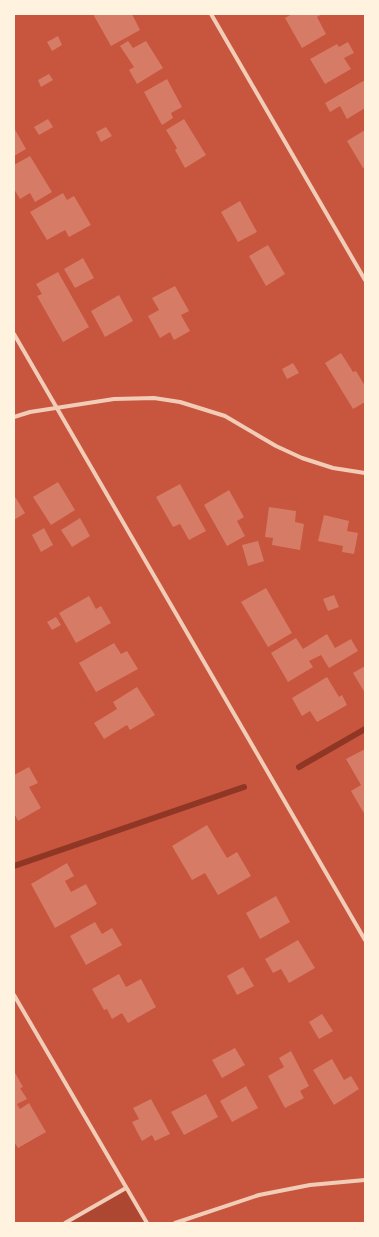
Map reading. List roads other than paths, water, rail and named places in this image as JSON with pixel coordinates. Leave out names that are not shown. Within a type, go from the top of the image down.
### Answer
[{"type":"street","points":[[211,14],[365,280]]},
{"type":"street","points":[[14,334],[365,940]]},
{"type":"street","points":[[14,417],[30,412],[114,399],[154,398],[180,402],[225,416],[276,446],[302,458],[333,468],[365,473]]},
{"type":"street","points":[[14,995],[147,1223]]},
{"type":"street","points":[[175,1223],[259,1196],[310,1185],[365,1180]]},
{"type":"street","points":[[65,1223],[126,1188]]},
{"type":"waterway","points":[[299,767],[365,729]]},
{"type":"waterway","points":[[14,866],[244,787]]}]
